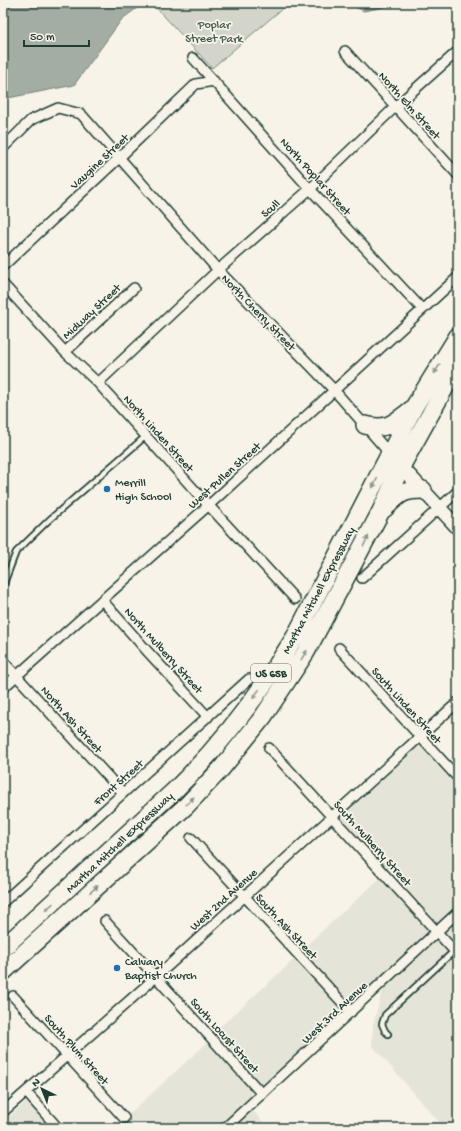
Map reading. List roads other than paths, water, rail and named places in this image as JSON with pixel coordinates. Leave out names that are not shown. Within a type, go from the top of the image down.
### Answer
[{"type":"highway","name":"Martha Mitchell Expressway","points":[[3,948],[193,773],[243,712],[295,637],[414,407],[458,336]]},
{"type":"highway","name":"Martha Mitchell Expressway","points":[[3,972],[187,805],[221,769],[263,717],[306,652],[380,513],[401,467],[458,366]]},
{"type":"highway","points":[[365,425],[376,428],[385,427],[414,407]]},
{"type":"highway","points":[[380,513],[404,491],[422,490]]},
{"type":"main road","name":"North Cherry Street","points":[[390,454],[458,528]]},
{"type":"street","name":"North Elm Street","points":[[346,51],[458,175]]},
{"type":"street","name":"Scull","points":[[98,383],[218,270],[310,188],[395,107],[458,51]]},
{"type":"street","name":"North Poplar Street","points":[[193,58],[422,309]]},
{"type":"street","name":"Vaugine Street","points":[[3,266],[196,84],[214,80]]},
{"type":"street","name":"North Cherry Street","points":[[3,148],[31,120],[58,108],[81,114],[218,270],[334,390],[390,454]]},
{"type":"street","name":"West Pullen Street","points":[[3,688],[208,505],[458,277]]},
{"type":"street","name":"North Linden Street","points":[[3,284],[65,352],[98,383],[295,599]]},
{"type":"street","name":"Midway Street","points":[[65,352],[134,288]]},
{"type":"street","points":[[362,578],[458,491]]},
{"type":"street","name":"North Mulberry Street","points":[[102,600],[208,717]]},
{"type":"street","name":"South Linden Street","points":[[339,648],[458,778]]},
{"type":"street","name":"North Ash Street","points":[[3,660],[123,794]]},
{"type":"street","name":"Front Street","points":[[3,902],[249,679]]},
{"type":"street","name":"West 2nd Avenue","points":[[3,1112],[156,976],[458,702]]},
{"type":"street","name":"South Mulberry Street","points":[[269,748],[456,953]]},
{"type":"street","name":"South Ash Street","points":[[191,838],[351,1012]]},
{"type":"street","name":"West 3rd Avenue","points":[[225,1128],[458,912]]},
{"type":"street","name":"South Locust Street","points":[[105,921],[262,1094]]},
{"type":"street","name":"South Plum Street","points":[[13,996],[124,1118]]},
{"type":"street","points":[[26,1092],[58,1128]]},
{"type":"lane","points":[[3,586],[16,552],[49,520],[146,436]]},
{"type":"lane","points":[[388,1034],[382,1024],[385,1015],[456,953]]},
{"type":"place","name":"Merrill High School","points":[[107,489]]},
{"type":"place","name":"Calvary Baptist Church","points":[[117,968]]},
{"type":"park label","name":"Poplar Street Park","points":[[214,31]]}]
